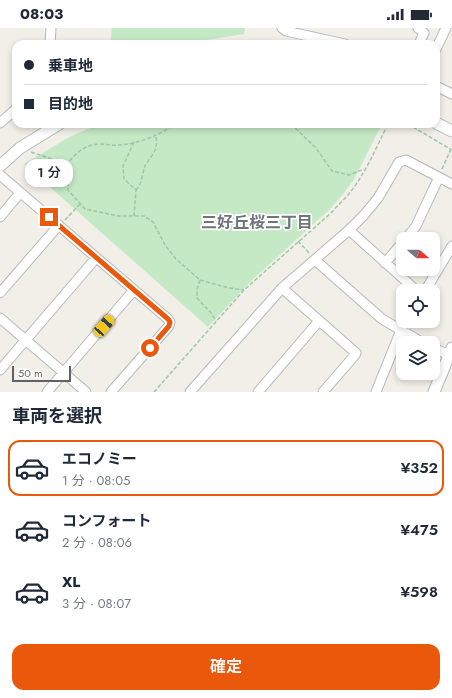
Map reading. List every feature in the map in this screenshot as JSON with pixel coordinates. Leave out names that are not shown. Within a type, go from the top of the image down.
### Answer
[{"type":"street","points":[[50,28],[50,40]]},
{"type":"street","points":[[282,28],[286,31],[327,40]]},
{"type":"street","points":[[418,28],[424,33],[420,40]]},
{"type":"street","points":[[440,41],[446,28]]},
{"type":"street","points":[[440,88],[452,94]]},
{"type":"street","points":[[0,123],[12,112]]},
{"type":"street","points":[[440,125],[452,131]]},
{"type":"street","points":[[0,166],[20,148],[52,128]]},
{"type":"street","points":[[190,392],[282,288],[349,230],[364,215],[378,198],[399,162],[406,160],[452,184]]},
{"type":"street","points":[[0,175],[170,322],[169,326],[111,392]]},
{"type":"street","points":[[411,232],[416,226],[439,177]]},
{"type":"street","points":[[0,217],[20,193]]},
{"type":"street","points":[[0,293],[59,226]]},
{"type":"street","points":[[349,230],[409,284]]},
{"type":"street","points":[[429,284],[452,246]]},
{"type":"street","points":[[385,263],[396,250]]},
{"type":"street","points":[[0,370],[96,258]]},
{"type":"street","points":[[315,260],[377,314],[411,336]]},
{"type":"street","points":[[282,288],[356,353],[323,392]]},
{"type":"street","points":[[47,392],[134,291]]},
{"type":"street","points":[[0,318],[86,392]]},
{"type":"street","points":[[258,392],[319,321]]},
{"type":"street","points":[[376,392],[401,330]]},
{"type":"street","points":[[434,392],[451,353],[440,350]]},
{"type":"path","points":[[167,128],[144,140],[119,145],[99,144],[87,146],[76,153],[67,164],[68,190],[85,209],[118,216],[144,216],[153,222],[165,245],[176,259],[200,280],[229,288],[244,290]]},
{"type":"path","points":[[295,128],[316,148],[332,171],[349,175],[364,169]]},
{"type":"path","points":[[154,392],[244,290],[343,201],[353,189],[386,128]]},
{"type":"path","points":[[415,128],[452,149],[439,177]]},
{"type":"path","points":[[134,216],[136,190],[139,187],[145,167],[156,149],[157,140],[154,135]]},
{"type":"path","points":[[134,142],[123,166],[124,179],[136,190]]},
{"type":"path","points":[[20,148],[67,164]]},
{"type":"path","points":[[59,226],[81,204]]},
{"type":"path","points":[[298,241],[315,260]]},
{"type":"path","points":[[200,280],[197,289],[197,298],[211,313],[216,322]]},
{"type":"green space","points":[[112,28],[245,28],[244,34],[206,40],[110,40]]},
{"type":"green space","points":[[90,128],[380,128],[353,181],[343,194],[330,209],[251,281],[208,327],[24,164],[71,136]]},
{"type":"district","name":"三好丘桜三丁目","points":[[257,222]]},
{"type":"route","points":[[49,217],[168,319],[170,322],[169,326],[150,348]]}]
